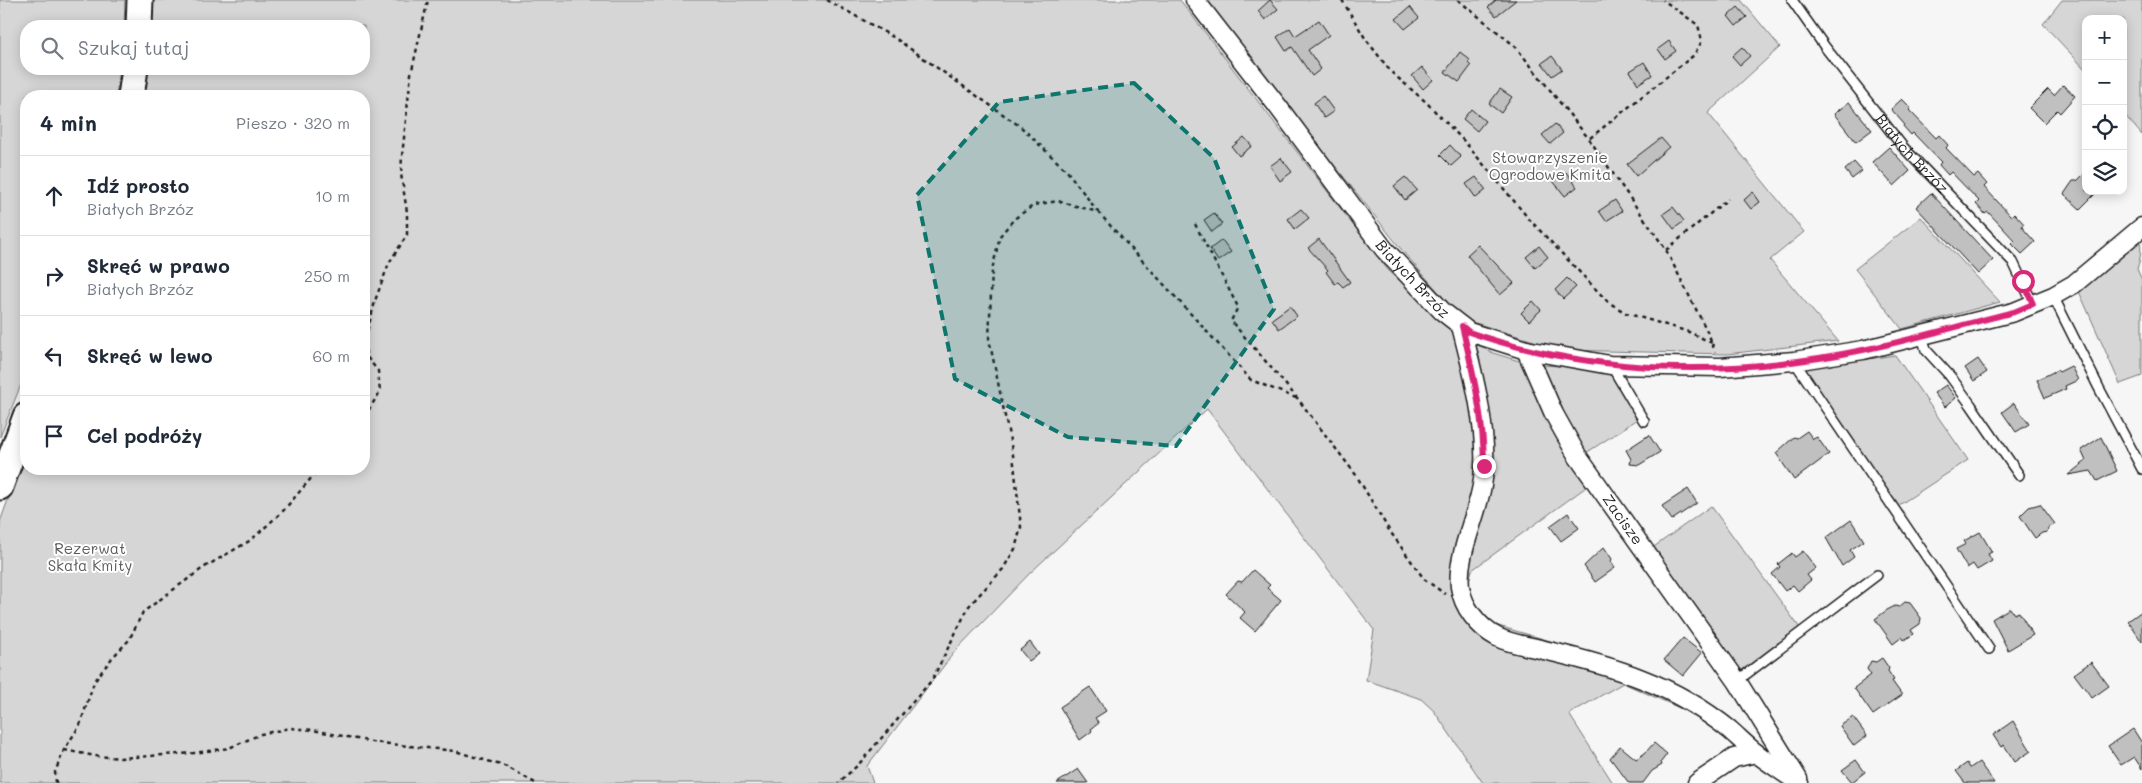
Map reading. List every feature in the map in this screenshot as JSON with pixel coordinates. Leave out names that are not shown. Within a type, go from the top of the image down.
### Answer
[{"type":"main road","points":[[138,20],[140,0]]},
{"type":"main road","points":[[132,90],[134,75]]},
{"type":"main road","points":[[0,486],[20,432]]},
{"type":"street","name":"Białych Brzóz","points":[[1195,0],[1282,112],[1384,249],[1442,311],[1469,332],[1526,350],[1610,365],[1720,367],[1794,361],[1863,350],[2014,312],[2053,296],[2074,284],[2142,227]]},
{"type":"street","points":[[1462,326],[1473,371],[1484,451],[1483,481],[1460,568],[1460,588],[1466,606],[1478,622],[1497,637],[1595,662],[1644,679],[1669,691],[1702,710],[1756,753],[1800,783]]},
{"type":"street","name":"Zacisze","points":[[1526,350],[1554,414],[1578,457],[1737,680],[1800,783]]},
{"type":"street","points":[[1697,783],[1734,758],[1756,753]]},
{"type":"lane","name":"Białych Brzóz","points":[[1792,0],[1824,48],[1903,147],[2013,262],[2033,304]]},
{"type":"lane","points":[[2053,296],[2098,388],[2142,469]]},
{"type":"lane","points":[[1922,335],[1926,350],[1950,376],[2019,474]]},
{"type":"lane","points":[[1794,361],[1989,649]]},
{"type":"lane","points":[[1610,365],[1644,421]]},
{"type":"lane","points":[[1737,680],[1876,575]]},
{"type":"path","points":[[370,320],[389,263],[407,235],[407,212],[401,174],[402,156],[411,74],[428,0]]},
{"type":"path","points":[[827,0],[895,38],[1021,127],[1067,171],[1098,212],[1251,380],[1298,399]]},
{"type":"path","points":[[1342,0],[1365,38],[1391,72],[1426,102],[1464,141],[1529,219],[1608,302],[1626,313],[1689,332],[1712,343]]},
{"type":"path","points":[[1458,0],[1515,46],[1589,139],[1666,250],[1712,343],[1715,354]]},
{"type":"path","points":[[1589,139],[1694,55],[1702,41],[1698,25],[1663,0]]},
{"type":"path","points":[[1666,250],[1728,199]]},
{"type":"path","points":[[838,783],[858,765],[932,680],[969,606],[1003,569],[1015,549],[1021,526],[1015,474],[990,339],[992,270],[1000,236],[1014,218],[1034,205],[1058,200],[1098,212]]},
{"type":"path","points":[[1195,224],[1238,307],[1231,321],[1298,399],[1356,475],[1389,530],[1424,579],[1466,606]]},
{"type":"path","points":[[370,361],[378,371],[380,392],[370,408]]},
{"type":"path","points":[[56,783],[55,772],[64,750],[80,725],[94,682],[112,658],[129,640],[143,612],[203,568],[251,540],[283,511],[314,475]]},
{"type":"path","points":[[64,750],[120,758],[194,753],[229,748],[261,734],[290,728],[313,730],[372,742],[455,752],[507,767],[535,783]]},
{"type":"highlighted area","points":[[1134,83],[1214,158],[1274,309],[1176,446],[1068,437],[955,379],[917,195],[999,102]]},
{"type":"green space","points":[[0,0],[125,0],[124,20],[20,20],[20,75],[119,75],[117,90],[20,90],[20,387],[0,437]]},
{"type":"green space","name":"Rezerwat Skała Kmity","points":[[152,0],[1180,0],[1388,270],[1461,335],[1493,353],[1529,364],[1589,485],[1472,570],[1467,589],[1483,613],[1495,625],[1627,663],[1711,707],[1702,718],[1623,683],[1569,714],[1613,783],[1483,783],[1434,711],[1421,699],[1366,680],[1374,630],[1207,409],[1030,573],[956,650],[867,766],[873,783],[0,783],[0,522],[20,467],[20,475],[370,475],[370,90],[144,90],[147,75],[370,75],[370,20],[151,20]]},
{"type":"green space","name":"Stowarzyszenie Ogrodowe Kmita","points":[[1203,0],[1741,0],[1780,47],[1708,113],[1804,232],[1770,260],[1838,341],[1727,354],[1563,350],[1472,322],[1458,314],[1405,254]]},
{"type":"green space","points":[[2062,0],[2142,0],[2142,135],[2127,118],[2127,15],[2082,15],[2082,66],[2043,24]]},
{"type":"green space","points":[[1921,217],[2000,302],[1902,329],[1855,269]]},
{"type":"green space","points":[[2139,237],[2141,253],[2137,269],[2142,280],[2142,376],[2120,384],[2077,287]]},
{"type":"green space","points":[[1895,355],[1968,460],[1896,507],[1803,369]]},
{"type":"green space","points":[[1542,365],[1610,369],[1638,419],[1586,453],[1542,380]]},
{"type":"green space","points":[[1711,506],[1800,628],[1738,674],[1651,549]]},
{"type":"building","points":[[1270,0],[1278,9],[1265,20],[1258,11]]},
{"type":"building","points":[[1496,0],[1516,0],[1496,16],[1488,7]]},
{"type":"building","points":[[1410,7],[1419,18],[1405,29],[1396,19]]},
{"type":"building","points":[[1738,7],[1747,17],[1736,26],[1728,16]]},
{"type":"building","points":[[1319,20],[1329,35],[1308,50],[1321,69],[1312,76],[1292,47],[1286,51],[1277,37],[1290,28],[1295,36]]},
{"type":"building","points":[[1669,41],[1676,51],[1665,59],[1658,49]]},
{"type":"building","points":[[1742,47],[1750,56],[1740,65],[1732,56]]},
{"type":"building","points":[[1460,52],[1470,60],[1468,63],[1471,66],[1459,82],[1445,72]]},
{"type":"building","points":[[1552,56],[1562,69],[1552,76],[1542,63]]},
{"type":"building","points":[[1644,62],[1652,75],[1638,84],[1630,71]]},
{"type":"building","points":[[1422,67],[1433,80],[1423,89],[1412,76]]},
{"type":"building","points":[[2063,85],[2075,96],[2060,113],[2057,110],[2044,123],[2029,108],[2048,89],[2054,95]]},
{"type":"building","points":[[1500,89],[1512,97],[1501,113],[1489,104]]},
{"type":"building","points":[[1323,96],[1334,111],[1324,118],[1314,103]]},
{"type":"building","points":[[1902,99],[1911,108],[1909,110],[1936,138],[1939,135],[1948,145],[1946,148],[1974,177],[1978,174],[1987,184],[1984,187],[2011,216],[2014,213],[2024,224],[2021,226],[2035,242],[2022,254],[2012,244],[2015,241],[1988,212],[1985,214],[1976,204],[1979,201],[1951,172],[1948,175],[1939,165],[1941,162],[1913,133],[1911,135],[1903,126],[1904,124],[1891,109]]},
{"type":"building","points":[[1849,102],[1872,130],[1856,142],[1834,114]]},
{"type":"building","points":[[1471,109],[1485,121],[1477,131],[1463,119]]},
{"type":"building","points":[[1555,124],[1563,133],[1550,144],[1542,135]]},
{"type":"building","points":[[1244,137],[1252,146],[1239,156],[1232,147]]},
{"type":"building","points":[[1661,138],[1669,147],[1636,176],[1627,164]]},
{"type":"building","points":[[1450,145],[1461,157],[1451,166],[1440,155]]},
{"type":"building","points":[[1889,147],[1910,171],[1894,186],[1872,162]]},
{"type":"building","points":[[1281,158],[1292,172],[1280,181],[1270,166]]},
{"type":"building","points":[[1854,162],[1862,171],[1852,179],[1845,170]]},
{"type":"building","points":[[1566,172],[1577,187],[1565,196],[1553,181]]},
{"type":"building","points":[[2082,176],[2082,195],[2094,195],[2080,209],[2064,194],[2073,181],[2077,181]]},
{"type":"building","points":[[1405,177],[1417,190],[1405,200],[1394,186]]},
{"type":"building","points":[[1476,177],[1486,190],[1476,198],[1466,184]]},
{"type":"building","points":[[1753,192],[1760,202],[1751,209],[1744,200]]},
{"type":"building","points":[[1931,193],[1993,260],[1978,274],[1916,207]]},
{"type":"building","points":[[1615,200],[1622,211],[1606,221],[1599,211]]},
{"type":"building","points":[[1673,207],[1684,221],[1674,229],[1663,214]]},
{"type":"building","points":[[1301,209],[1309,218],[1295,229],[1288,219]]},
{"type":"building","points":[[1214,213],[1222,224],[1212,232],[1204,220]]},
{"type":"building","points":[[1319,239],[1350,282],[1343,287],[1338,282],[1335,284],[1326,272],[1328,270],[1308,248]]},
{"type":"building","points":[[1222,240],[1231,252],[1218,261],[1210,249]]},
{"type":"building","points":[[1478,245],[1514,283],[1500,295],[1467,255]]},
{"type":"building","points":[[1539,246],[1548,257],[1535,268],[1526,257]]},
{"type":"building","points":[[1567,278],[1576,287],[1563,299],[1555,290]]},
{"type":"building","points":[[1533,301],[1541,310],[1529,321],[1521,313]]},
{"type":"building","points":[[1290,306],[1297,316],[1279,329],[1272,319]]},
{"type":"building","points":[[1978,359],[1987,372],[1974,381],[1965,368]]},
{"type":"building","points":[[2071,366],[2078,380],[2065,386],[2066,389],[2045,398],[2037,380],[2057,370],[2059,372]]},
{"type":"building","points":[[1946,385],[1956,398],[1945,407],[1934,393]]},
{"type":"building","points":[[2014,403],[2029,424],[2016,432],[2002,412]]},
{"type":"building","points":[[1807,431],[1813,439],[1817,437],[1829,454],[1794,480],[1776,453],[1794,437],[1797,438]]},
{"type":"building","points":[[1649,435],[1660,452],[1639,465],[1630,464],[1631,459],[1626,450]]},
{"type":"building","points":[[2101,437],[2117,471],[2097,481],[2091,471],[2068,475],[2086,461],[2081,450]]},
{"type":"building","points":[[1688,489],[1697,503],[1672,520],[1662,506]]},
{"type":"building","points":[[2040,504],[2055,524],[2048,528],[2047,532],[2035,538],[2020,516],[2029,507]]},
{"type":"building","points":[[1568,513],[1579,528],[1561,541],[1550,526]]},
{"type":"building","points":[[1851,520],[1864,541],[1850,550],[1854,557],[1842,566],[1826,538]]},
{"type":"building","points":[[1980,532],[1992,552],[1988,554],[1992,561],[1977,570],[1973,564],[1967,568],[1956,549],[1966,544],[1964,541]]},
{"type":"building","points":[[1604,547],[1612,559],[1611,561],[1615,568],[1595,582],[1584,566]]},
{"type":"building","points":[[1803,551],[1816,568],[1807,575],[1811,580],[1798,591],[1793,585],[1785,591],[1772,574],[1780,567],[1778,564],[1792,553],[1795,557]]},
{"type":"building","points":[[1253,570],[1270,585],[1267,588],[1281,600],[1255,631],[1240,618],[1245,612],[1226,594],[1238,581],[1242,582]]},
{"type":"building","points":[[1905,602],[1910,603],[1921,618],[1920,624],[1911,630],[1914,634],[1904,640],[1902,637],[1893,644],[1875,619],[1887,610],[1895,606],[1899,607]]},
{"type":"building","points":[[2010,608],[2014,614],[2019,612],[2033,635],[2008,650],[1992,619]]},
{"type":"building","points":[[2142,611],[2142,642],[2128,621]]},
{"type":"building","points":[[1683,638],[1702,653],[1683,676],[1664,660]]},
{"type":"building","points":[[1030,642],[1039,654],[1029,661],[1020,650]]},
{"type":"building","points":[[1882,658],[1889,668],[1888,671],[1894,680],[1892,681],[1902,695],[1873,715],[1854,688],[1871,675],[1867,669],[1871,661],[1876,662]]},
{"type":"building","points":[[2091,662],[2109,686],[2092,698],[2074,674]]},
{"type":"building","points":[[1090,687],[1106,711],[1095,718],[1099,723],[1080,740],[1060,707]]},
{"type":"building","points":[[1853,717],[1867,736],[1854,746],[1840,726]]},
{"type":"building","points":[[2013,721],[2031,751],[2015,762],[2004,745],[2001,747],[1993,735]]},
{"type":"building","points":[[2133,729],[2142,743],[2142,769],[2134,757],[2121,765],[2108,746]]},
{"type":"building","points":[[1654,743],[1667,754],[1661,762],[1662,765],[1652,771],[1643,783],[1629,783],[1610,758],[1620,746],[1636,759]]},
{"type":"building","points":[[1856,760],[1865,772],[1852,782],[1842,770]]},
{"type":"building","points":[[1979,762],[1994,783],[1965,783],[1956,771],[1967,763],[1970,768]]},
{"type":"building","points":[[1078,769],[1088,783],[1057,783]]},
{"type":"route","points":[[1484,466],[1484,451],[1473,371],[1462,326],[1469,332],[1526,350],[1610,365],[1720,367],[1794,361],[1863,350],[2014,312],[2033,304],[2023,281]]}]
